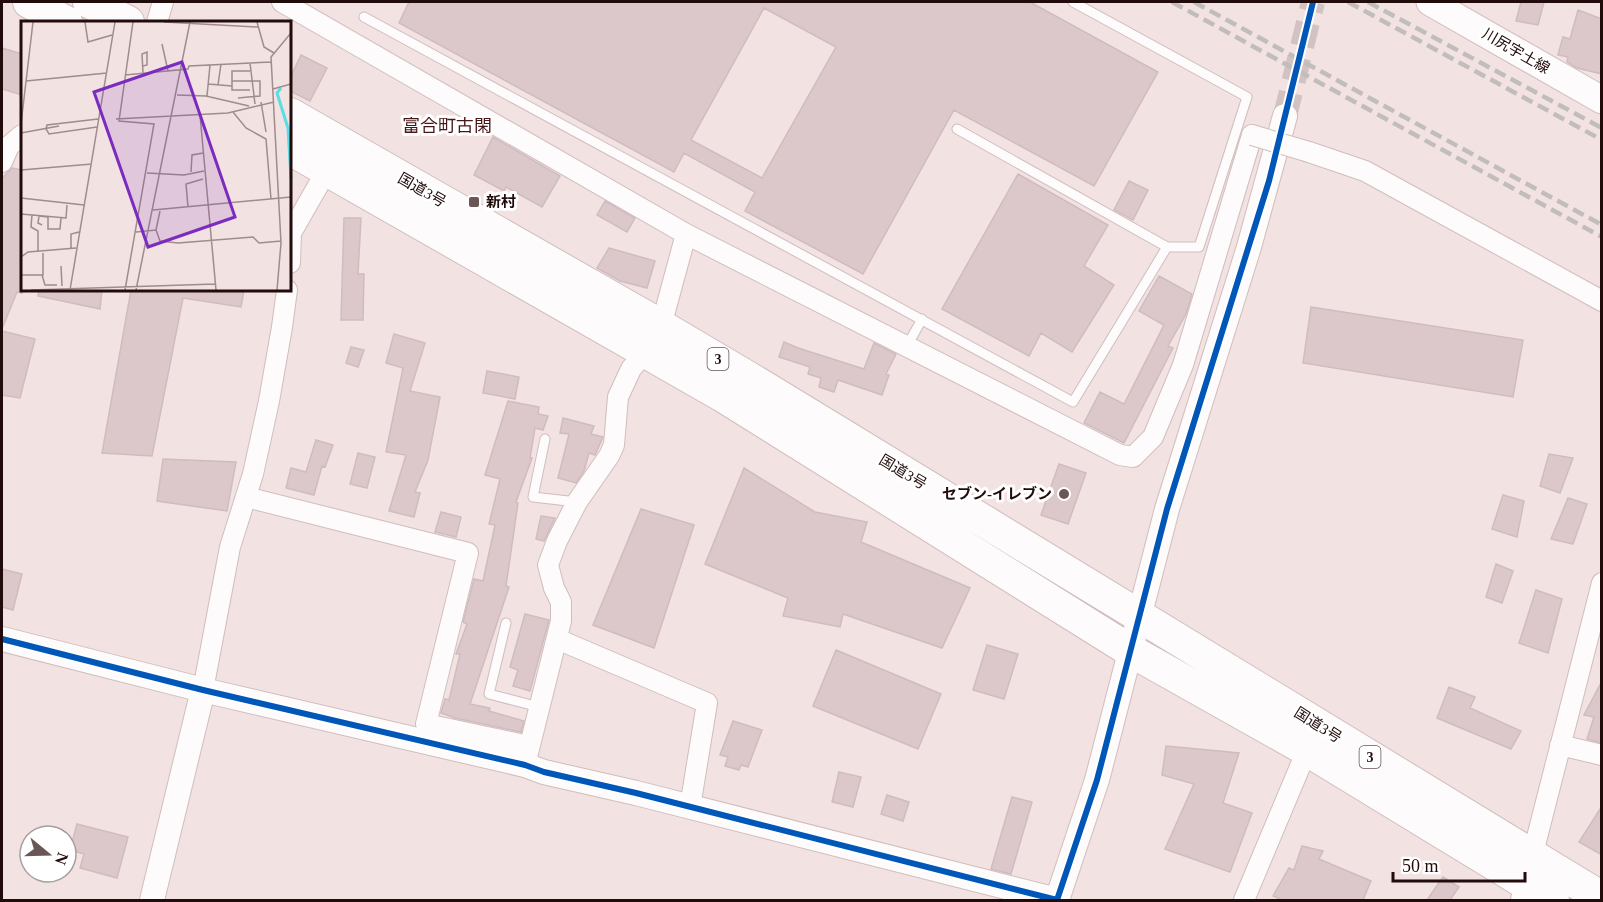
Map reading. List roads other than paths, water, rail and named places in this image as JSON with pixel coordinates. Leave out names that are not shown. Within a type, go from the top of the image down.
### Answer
[{"type":"highway","points":[[29,2],[64,21]]},
{"type":"highway","points":[[89,2],[126,21]]},
{"type":"highway","name":"国道3号","points":[[291,115],[653,339],[733,402],[1131,651],[1314,738]]},
{"type":"highway","name":"国道3号","points":[[291,150],[653,339],[1076,576],[1526,880],[1552,900]]},
{"type":"highway","name":"国道3号","points":[[1526,880],[1602,898]]},
{"type":"main road","name":"川尻宇土線","points":[[1430,2],[1602,100]]},
{"type":"street","points":[[157,21],[163,2]]},
{"type":"street","points":[[282,2],[686,234],[1120,455],[1133,457],[1153,437],[1184,364],[1252,135],[1365,171],[1602,301]]},
{"type":"street","points":[[246,497],[468,553],[426,724],[527,755],[544,772],[1058,900],[1097,780],[1170,499],[1249,247],[1285,116]]},
{"type":"street","points":[[2,162],[9,146],[21,136]]},
{"type":"street","points":[[292,225],[327,170]]},
{"type":"street","points":[[527,755],[561,621],[561,602],[552,582],[548,565],[557,541],[577,502],[614,445],[618,397],[631,369],[653,339],[686,234]]},
{"type":"street","points":[[152,900],[203,690],[230,547],[253,474],[269,401],[286,291]]},
{"type":"street","points":[[1526,880],[1602,583]]},
{"type":"street","points":[[2,639],[203,690],[527,755]]},
{"type":"street","points":[[557,639],[707,703],[690,807]]},
{"type":"street","points":[[1244,900],[1314,738]]},
{"type":"street","points":[[1560,745],[1602,756]]},
{"type":"lane","points":[[957,129],[1167,247],[1199,247],[1246,97],[1073,2]]},
{"type":"lane","points":[[364,17],[1073,402],[1167,247]]},
{"type":"lane","points":[[907,346],[922,319]]},
{"type":"lane","points":[[545,439],[533,497],[577,502]]},
{"type":"lane","points":[[506,622],[489,694],[539,707]]},
{"type":"tunnel","points":[[1285,116],[1313,2]]},
{"type":"railway","points":[[1172,2],[1602,237]]},
{"type":"railway","points":[[1194,2],[1602,225]]},
{"type":"railway","points":[[1348,2],[1602,140]]},
{"type":"railway","points":[[1368,2],[1602,128]]},
{"type":"place","name":"新村","points":[[474,202]]},
{"type":"place","name":"セブン-イレブン","points":[[1064,494]]},
{"type":"district","name":"富合町古閑","points":[[447,126]]}]
